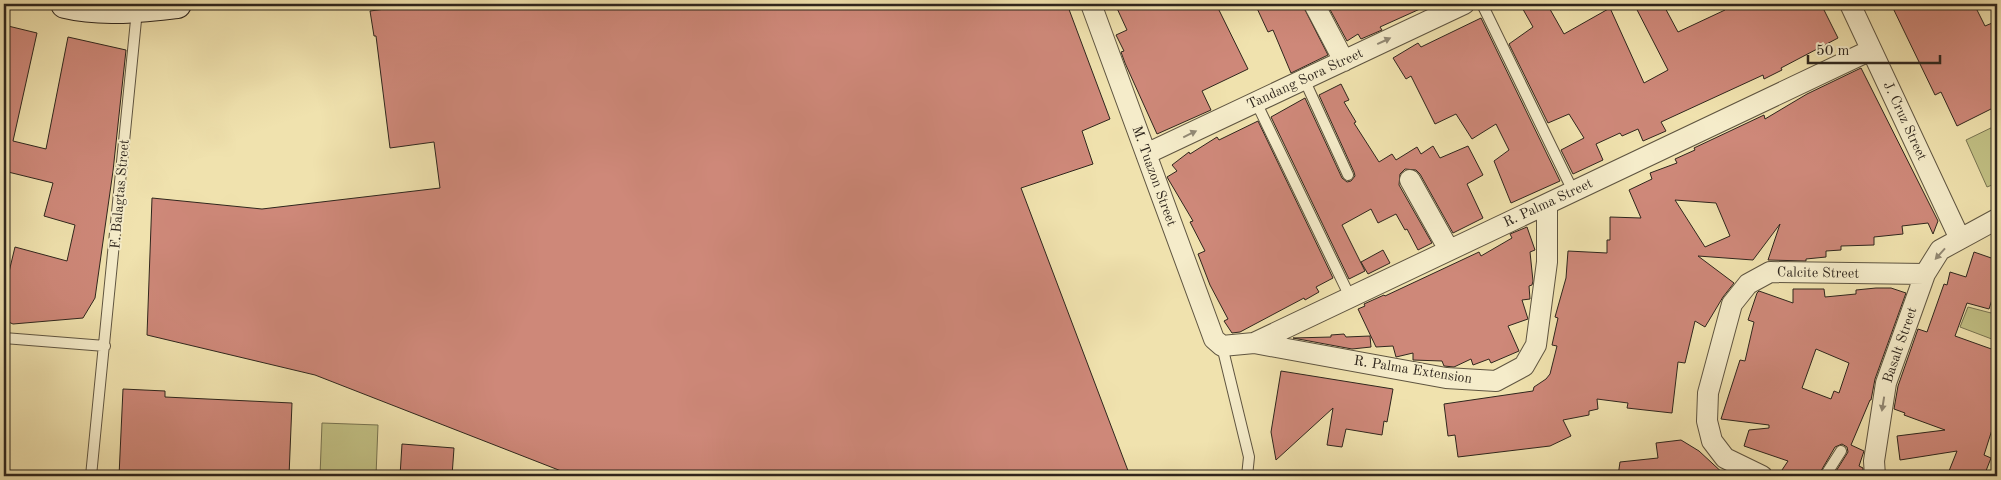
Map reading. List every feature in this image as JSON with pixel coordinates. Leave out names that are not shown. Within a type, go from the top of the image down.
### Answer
[{"type":"main road","points":[[65,4],[97,9],[177,4]]},
{"type":"street","name":"M. Tuazon Street","points":[[1091,4],[1214,338],[1222,346]]},
{"type":"street","points":[[1314,4],[1344,60]]},
{"type":"street","name":"Tandang Sora Street","points":[[1146,154],[1344,60],[1434,14],[1464,4]]},
{"type":"street","name":"J. Cruz Street","points":[[1850,4],[1960,239]]},
{"type":"street","name":"R. Palma Street","points":[[1222,346],[1254,343],[1871,50]]},
{"type":"street","points":[[1410,180],[1449,250]]},
{"type":"street","name":"R. Palma Extension","points":[[1254,343],[1446,378],[1496,381],[1524,366],[1536,345],[1547,262],[1546,204]]},
{"type":"street","points":[[1925,274],[1940,250],[1997,219]]},
{"type":"street","name":"Calcite Street","points":[[1762,476],[1725,458],[1712,441],[1707,421],[1708,394],[1732,304],[1748,284],[1770,272],[1925,274]]},
{"type":"street","name":"Basalt Street","points":[[1875,476],[1874,461],[1886,383],[1925,274]]},
{"type":"lane","points":[[1482,4],[1572,191]]},
{"type":"lane","name":"F. Balagtas Street","points":[[91,476],[102,384],[138,6]]},
{"type":"lane","points":[[1304,79],[1348,175]]},
{"type":"lane","points":[[1256,102],[1350,298]]},
{"type":"lane","points":[[4,338],[105,346]]},
{"type":"lane","points":[[1222,346],[1249,457],[1247,476]]},
{"type":"lane","points":[[1825,476],[1840,451]]},
{"type":"shaded area","points":[[1997,125],[1997,183],[1987,187],[1966,140]]},
{"type":"shaded area","points":[[1997,296],[1997,341],[1960,327],[1968,307],[1991,313]]},
{"type":"shaded area","points":[[322,423],[378,425],[376,476],[320,476]]},
{"type":"building","points":[[416,4],[1067,4],[1110,119],[1082,131],[1093,164],[1021,188],[1130,476],[574,476],[315,375],[147,335],[152,198],[262,209],[440,188],[434,142],[390,148],[376,36],[374,36],[370,11]]},
{"type":"building","points":[[1115,4],[1216,4],[1248,69],[1202,91],[1211,110],[1157,134],[1121,52],[1124,51],[1116,35],[1127,30]]},
{"type":"building","points":[[1255,4],[1302,4],[1328,55],[1291,73],[1273,30],[1268,32]]},
{"type":"building","points":[[1327,4],[1431,4],[1380,27],[1382,30],[1361,39],[1358,34],[1347,41]]},
{"type":"building","points":[[1520,4],[1547,4],[1564,34],[1610,8],[1644,83],[1668,70],[1634,4],[1663,4],[1678,32],[1725,10],[1722,4],[1821,4],[1838,38],[1764,79],[1763,75],[1661,122],[1666,131],[1643,141],[1638,129],[1622,136],[1620,133],[1596,144],[1603,160],[1573,174],[1561,150],[1584,138],[1569,114],[1548,123],[1509,44],[1533,27]]},
{"type":"building","points":[[1891,4],[1974,4],[1985,26],[1997,21],[1997,106],[1957,126],[1941,92],[1935,95]]},
{"type":"building","points":[[1481,18],[1560,181],[1511,203],[1494,161],[1509,150],[1496,124],[1472,139],[1456,114],[1435,124],[1411,76],[1406,79],[1393,58],[1418,43],[1421,47]]},
{"type":"building","points":[[4,25],[37,33],[13,141],[46,149],[68,37],[126,50],[113,171],[95,298],[83,318],[13,324],[4,320],[4,271],[9,272],[15,247],[67,261],[75,225],[44,216],[53,183],[4,171]]},
{"type":"building","points":[[1861,68],[1938,221],[1933,234],[1928,223],[1902,226],[1903,234],[1874,237],[1874,245],[1841,246],[1841,250],[1826,251],[1826,257],[1806,259],[1806,261],[1768,260],[1780,224],[1753,260],[1698,256],[1734,283],[1705,327],[1695,321],[1685,363],[1678,362],[1672,413],[1627,408],[1628,403],[1597,399],[1598,409],[1589,411],[1589,415],[1563,420],[1571,436],[1550,446],[1458,457],[1455,435],[1448,436],[1444,404],[1533,391],[1534,387],[1550,374],[1557,346],[1552,345],[1558,318],[1555,317],[1566,278],[1568,251],[1607,253],[1607,240],[1610,240],[1610,217],[1641,218],[1629,190],[1652,179],[1650,173],[1677,163],[1675,159],[1695,150],[1694,148],[1764,115],[1765,119],[1807,94]],"holes":[[[1675,200],[1716,203],[1730,236],[1705,247]]]},
{"type":"building","points":[[1341,84],[1349,100],[1344,102],[1356,122],[1354,123],[1379,162],[1392,154],[1396,160],[1417,147],[1421,154],[1433,146],[1440,158],[1468,146],[1483,175],[1467,184],[1483,218],[1453,233],[1420,174],[1416,170],[1405,169],[1400,174],[1399,185],[1432,243],[1418,250],[1407,229],[1405,230],[1396,214],[1378,223],[1371,209],[1342,225],[1365,271],[1349,279],[1271,117],[1305,98],[1342,178],[1347,182],[1351,181],[1355,176],[1354,172],[1319,95]]},
{"type":"building","points":[[1258,121],[1333,278],[1316,287],[1319,292],[1305,300],[1304,298],[1240,332],[1232,333],[1224,321],[1228,319],[1210,285],[1198,254],[1205,251],[1190,222],[1193,221],[1167,177],[1177,171],[1172,165],[1189,152],[1190,154],[1217,137],[1219,140]]},
{"type":"building","points":[[1527,227],[1535,250],[1530,252],[1533,281],[1532,285],[1529,286],[1530,299],[1522,300],[1528,319],[1508,326],[1519,351],[1491,363],[1489,359],[1473,365],[1471,359],[1454,367],[1444,366],[1442,361],[1413,360],[1413,353],[1396,357],[1393,346],[1376,347],[1358,309],[1365,306],[1364,304],[1479,252],[1481,256],[1512,238],[1510,234]]},
{"type":"building","points":[[1383,250],[1390,263],[1368,274],[1361,262]]},
{"type":"building","points":[[1974,252],[1997,260],[1997,284],[1989,309],[1967,303],[1955,336],[1997,351],[1997,414],[1984,455],[1991,458],[1984,476],[1947,476],[1957,451],[1900,460],[1897,436],[1945,430],[1904,415],[1905,413],[1894,409],[1898,386],[1918,329],[1927,332],[1944,284],[1947,285],[1950,272],[1966,277]]},
{"type":"building","points":[[1891,288],[1906,293],[1875,379],[1871,400],[1851,445],[1864,451],[1859,466],[1863,468],[1863,476],[1833,476],[1848,452],[1847,447],[1842,444],[1835,447],[1818,476],[1793,476],[1782,470],[1788,461],[1744,446],[1749,430],[1769,428],[1769,425],[1721,419],[1740,360],[1745,361],[1754,322],[1748,320],[1757,293],[1759,291],[1793,303],[1793,289],[1824,289],[1825,297],[1856,294],[1856,290]],"holes":[[[1816,349],[1849,363],[1839,393],[1834,391],[1831,399],[1802,388]]]},
{"type":"building","points":[[1344,334],[1346,337],[1370,336],[1371,347],[1352,349],[1293,338],[1331,337],[1331,335]]},
{"type":"building","points":[[1281,371],[1393,389],[1387,422],[1384,421],[1382,435],[1346,429],[1342,447],[1327,445],[1333,408],[1276,460],[1271,432]]},
{"type":"building","points":[[123,389],[165,391],[165,397],[292,403],[289,476],[119,476]]},
{"type":"building","points":[[1681,440],[1699,451],[1726,476],[1618,476],[1620,462],[1658,458],[1656,443]]},
{"type":"building","points":[[402,444],[454,448],[452,476],[400,476]]}]
